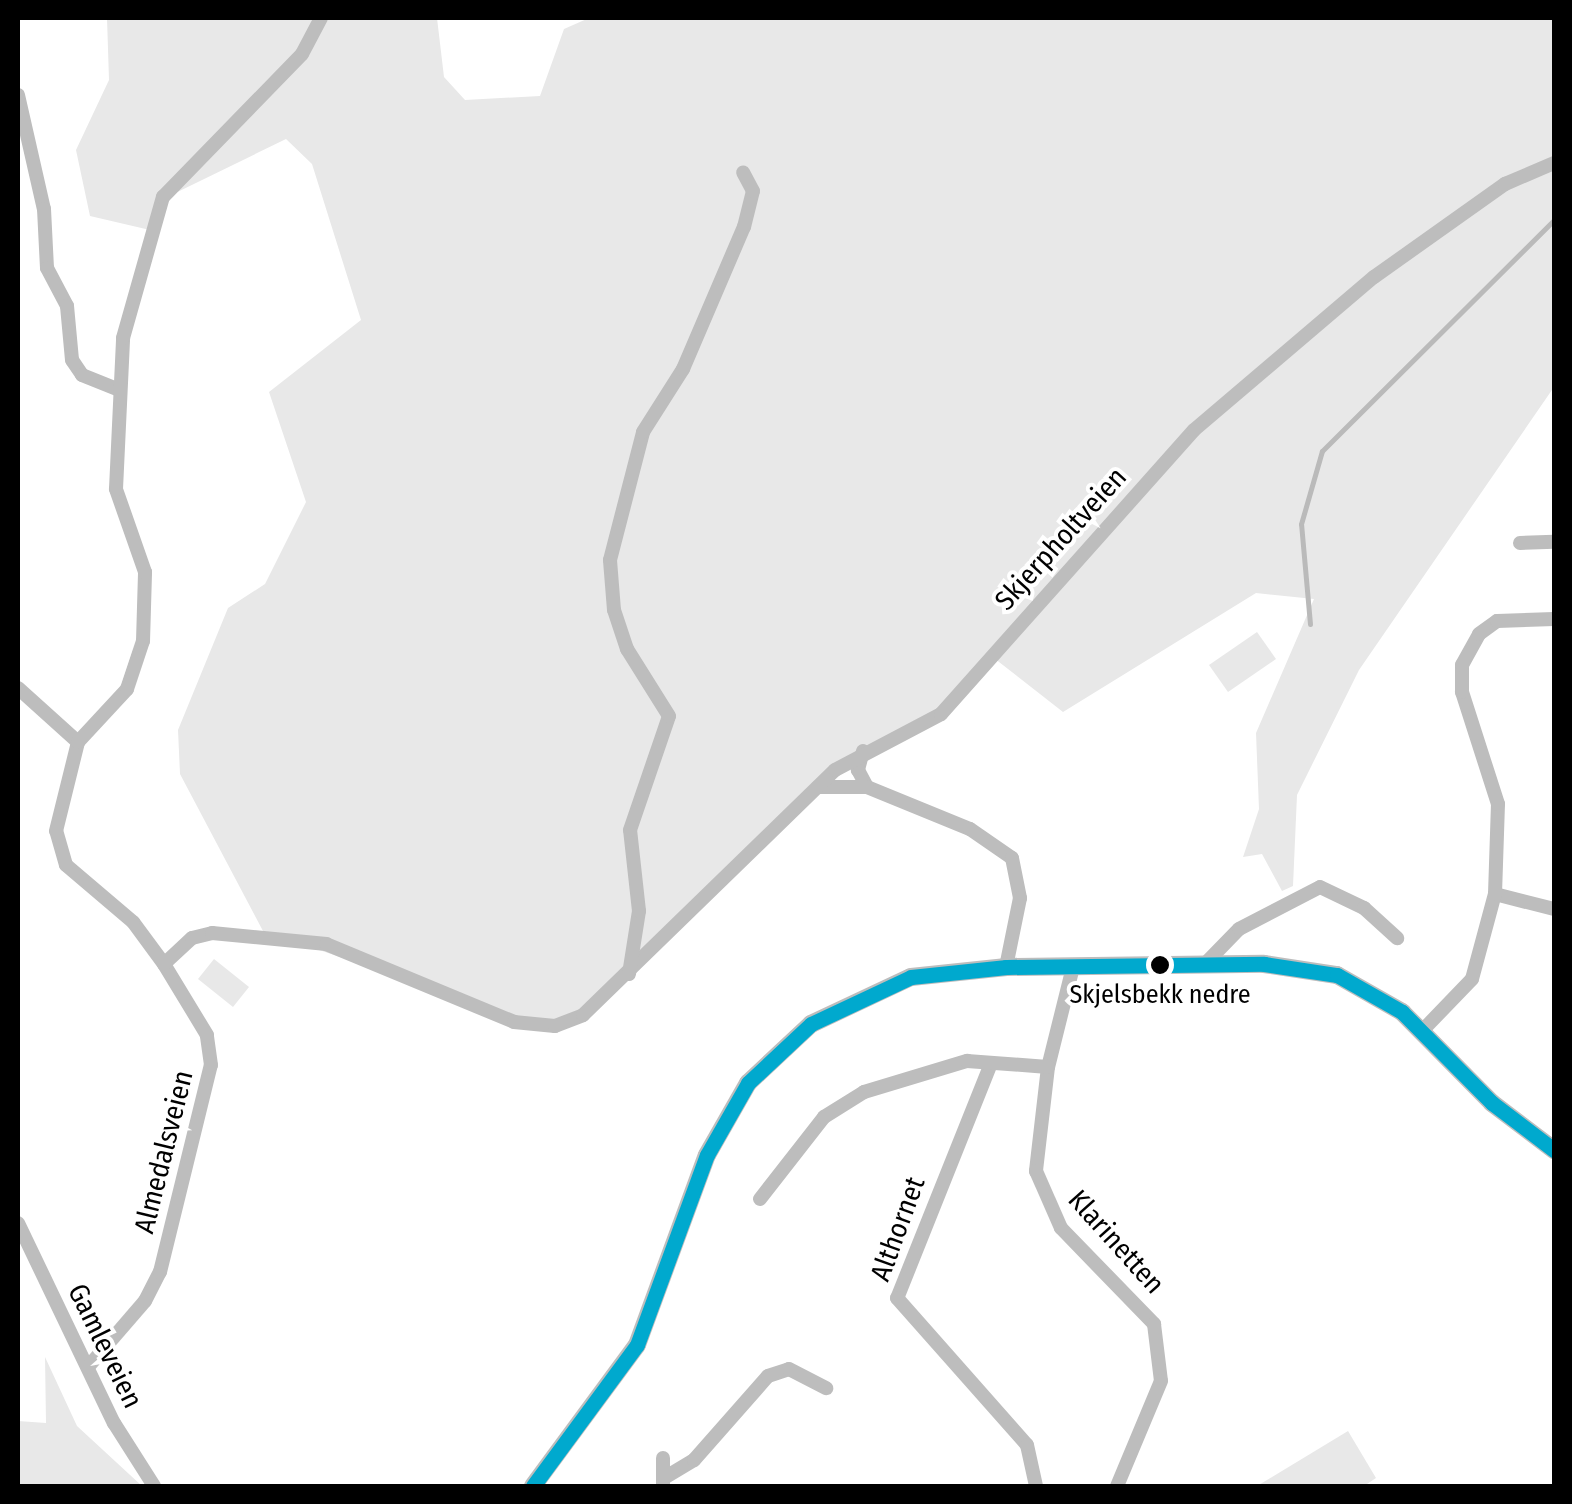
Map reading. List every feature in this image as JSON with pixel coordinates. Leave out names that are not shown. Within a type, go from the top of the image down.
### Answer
[{"type":"street","name":"Almedalsveien","points":[[88,1367],[145,1301],[160,1272],[211,1065],[208,1035],[164,964],[133,922],[75,875],[58,849],[60,807],[78,742],[127,688],[143,642],[145,572],[116,488],[116,389],[136,279],[163,197],[302,54],[322,18]]},
{"type":"street","points":[[18,95],[32,171],[44,209],[47,268],[68,306],[72,360],[82,375],[116,389]]},
{"type":"street","name":"Skjerpholtveien","points":[[164,964],[192,938],[212,933],[326,944],[495,1016],[540,1027],[583,1014],[629,974],[818,787],[863,751],[941,714],[1185,439],[1353,295],[1505,184],[1554,163]]},
{"type":"street","points":[[629,974],[639,922],[630,830],[670,716],[627,649],[614,610],[610,560],[643,432],[690,355],[744,228],[753,191],[743,172]]},
{"type":"street","points":[[1520,543],[1554,542]]},
{"type":"street","points":[[1422,1030],[1472,979],[1495,894],[1498,804],[1462,692],[1462,665],[1478,634],[1497,621],[1554,619]]},
{"type":"street","points":[[18,688],[78,742]]},
{"type":"street","points":[[863,751],[858,770],[867,787]]},
{"type":"street","points":[[818,787],[867,787],[970,829],[1012,858],[1020,898],[1006,967]]},
{"type":"street","points":[[1204,966],[1239,929],[1320,887],[1364,908],[1397,938]]},
{"type":"street","points":[[1495,894],[1554,909]]},
{"type":"street","points":[[533,1486],[638,1345],[707,1156],[748,1084],[811,1024],[860,997],[912,977],[1006,967],[1204,966],[1326,972],[1363,986],[1422,1030],[1492,1103],[1554,1150]]},
{"type":"street","name":"Klarinetten","points":[[1073,967],[1048,1067],[1036,1151],[1040,1190],[1061,1228],[1139,1301],[1154,1324],[1160,1350],[1152,1410],[1117,1486]]},
{"type":"street","points":[[760,1199],[824,1117],[845,1102],[954,1064],[1048,1067]]},
{"type":"street","name":"Althornet","points":[[990,1066],[897,1298],[1027,1445],[1036,1486]]},
{"type":"street","name":"Gamleveien","points":[[18,1223],[131,1456],[154,1486]]},
{"type":"street","points":[[663,1482],[694,1460],[768,1376],[789,1369],[826,1388]]},
{"type":"street","points":[[663,1458],[663,1482]]},
{"type":"shaded area","points":[[107,18],[437,18],[444,77],[465,100],[540,96],[564,29],[589,18],[1554,18],[1554,387],[1359,670],[1297,795],[1293,886],[1282,891],[1262,854],[1243,857],[1259,809],[1256,733],[1314,599],[1256,593],[1063,712],[990,655],[949,707],[862,754],[590,1010],[547,1027],[263,931],[180,774],[178,730],[228,608],[265,584],[306,502],[269,392],[361,320],[312,164],[286,139],[161,200],[150,230],[90,216],[76,150],[109,80]]},
{"type":"shaded area","points":[[1257,632],[1276,659],[1228,692],[1209,665]]},
{"type":"shaded area","points":[[214,959],[249,987],[233,1007],[198,979]]},
{"type":"shaded area","points":[[45,1357],[77,1426],[142,1486],[18,1486],[18,1421],[46,1423]]},
{"type":"shaded area","points":[[1348,1431],[1376,1478],[1364,1486],[1257,1486]]},
{"type":"waterway","points":[[1310,624],[1301,524],[1322,451],[1554,220]]},
{"type":"transit line","points":[[533,1486],[637,1345],[707,1155],[748,1083],[811,1024],[911,977],[1006,967],[1264,964],[1337,975],[1402,1012],[1492,1103],[1554,1150]]},
{"type":"place","name":"Skjelsbekk nedre","points":[[1160,965]]}]
